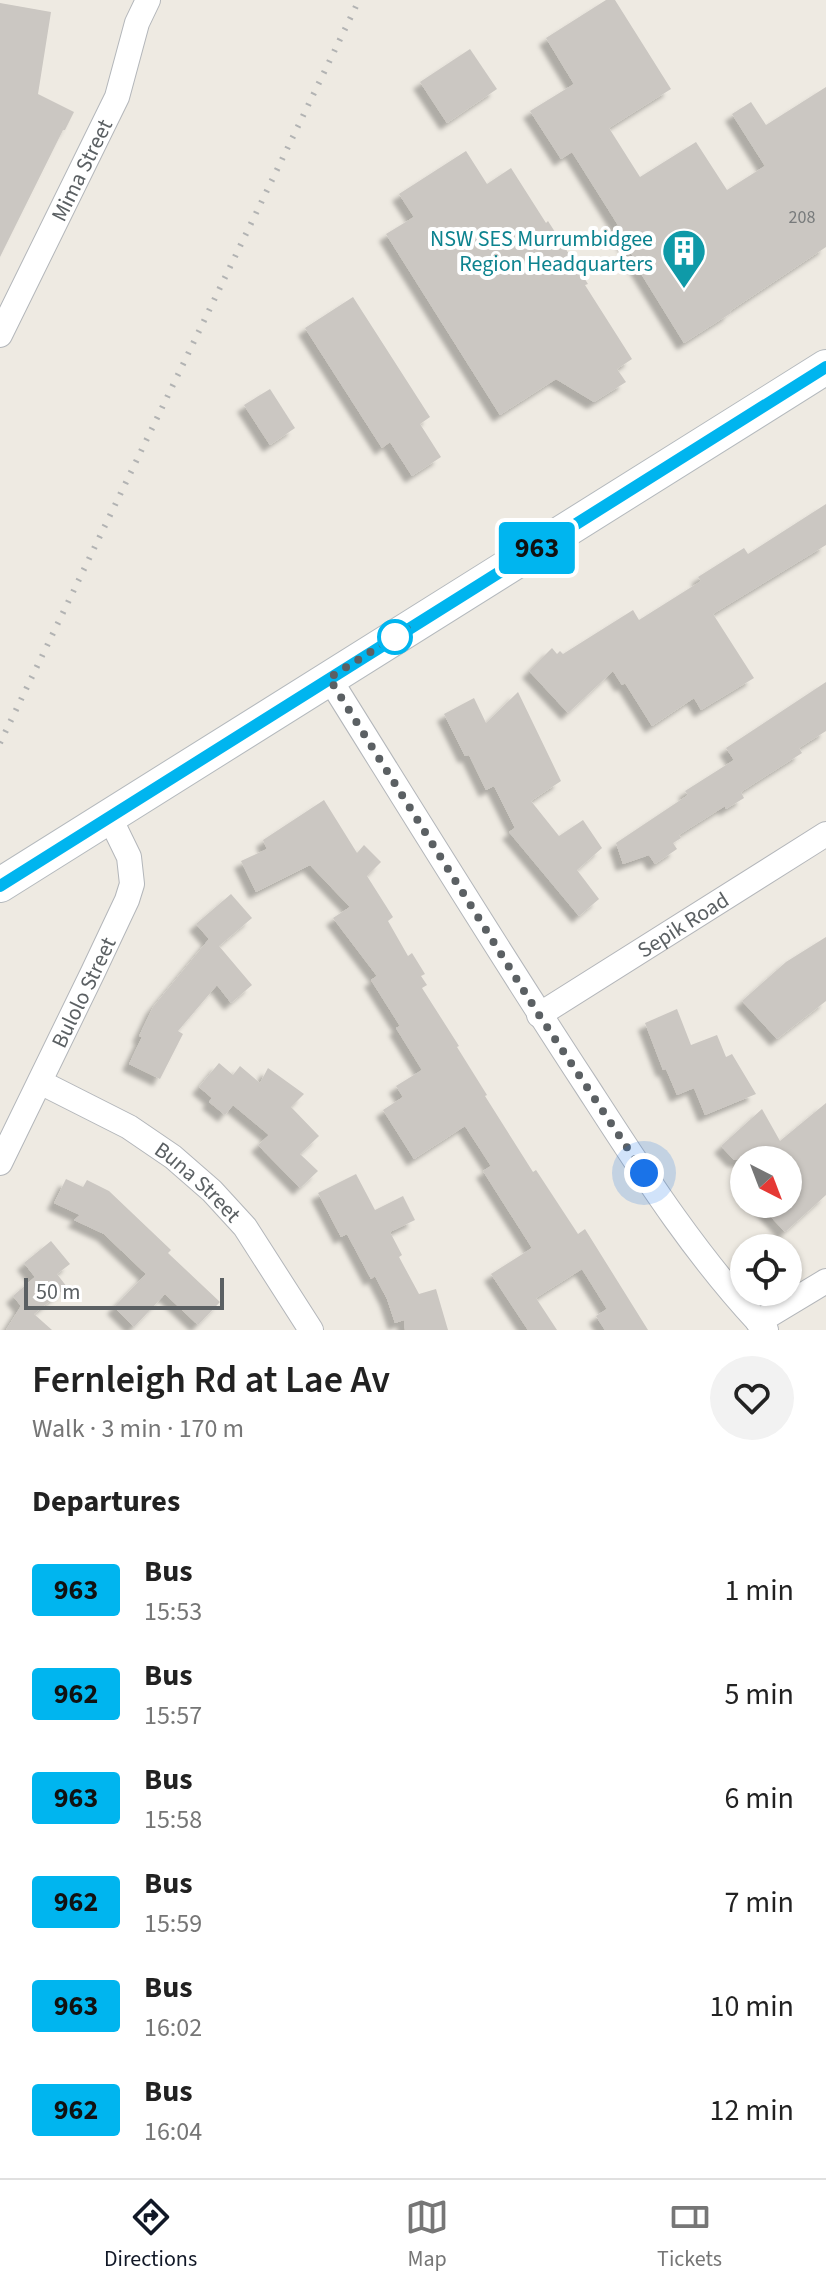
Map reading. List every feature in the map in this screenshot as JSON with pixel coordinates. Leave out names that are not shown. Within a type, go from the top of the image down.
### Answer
[{"type":"street","name":"Mima Street","points":[[0,335],[117,97],[137,23],[148,0]]},
{"type":"street","points":[[0,885],[826,367]]},
{"type":"street","points":[[329,678],[539,1015],[698,1252],[762,1326],[826,1281]]},
{"type":"street","name":"Bulolo Street","points":[[0,1163],[127,900],[132,884],[129,857],[110,818]]},
{"type":"street","name":"Sepik Road","points":[[539,1015],[826,834]]},
{"type":"street","name":"Buna Street","points":[[40,1082],[129,1127],[173,1157],[212,1191],[245,1227],[311,1330]]},
{"type":"building","points":[[606,0],[615,0],[671,89],[609,128],[640,177],[696,142],[727,190],[765,166],[732,114],[751,102],[766,125],[826,87],[826,247],[684,343],[632,259],[615,227],[618,225],[572,152],[561,159],[530,111],[574,84],[546,38]]},
{"type":"building","points":[[0,3],[51,12],[38,94],[74,112],[0,257]]},
{"type":"building","points":[[470,49],[497,89],[447,123],[420,82]]},
{"type":"building","points":[[466,151],[487,184],[511,168],[588,284],[585,285],[632,359],[617,369],[626,382],[594,402],[556,379],[500,415],[386,234],[414,217],[399,194]]},
{"type":"building","points":[[353,297],[430,417],[420,424],[441,457],[412,476],[390,442],[382,448],[305,328]]},
{"type":"building","points":[[270,389],[295,428],[270,445],[244,405]]},
{"type":"building","points":[[826,504],[826,545],[713,614],[754,678],[701,710],[694,698],[652,726],[625,683],[622,685],[613,671],[568,713],[529,671],[552,648],[557,654],[560,651],[563,654],[633,610],[639,620],[701,581],[698,577],[744,548],[748,554]]},
{"type":"building","points":[[826,682],[826,731],[799,748],[802,753],[741,792],[744,798],[726,809],[725,806],[679,835],[681,838],[673,843],[677,849],[655,864],[649,855],[623,864],[616,843],[688,795],[685,791],[734,760],[726,748]]},
{"type":"building","points":[[518,692],[561,781],[531,801],[559,836],[583,820],[602,848],[577,870],[599,899],[579,916],[509,832],[515,828],[494,786],[486,790],[444,714],[474,698],[486,723]]},
{"type":"building","points":[[324,800],[357,853],[364,845],[381,862],[367,876],[393,917],[388,921],[408,956],[412,953],[425,974],[421,976],[427,985],[422,988],[459,1046],[485,1096],[533,1172],[536,1170],[578,1234],[585,1229],[648,1330],[605,1330],[596,1316],[607,1309],[582,1269],[536,1298],[557,1330],[528,1330],[491,1274],[532,1248],[483,1171],[491,1166],[465,1126],[414,1159],[383,1110],[403,1097],[396,1086],[422,1070],[396,1028],[400,1026],[371,980],[377,976],[333,918],[350,907],[310,865],[256,892],[241,861],[267,849],[263,840]]},
{"type":"building","points":[[231,894],[252,918],[219,946],[252,985],[231,1003],[217,985],[178,1031],[183,1034],[160,1079],[129,1064],[153,1007],[209,939],[196,924]]},
{"type":"building","points":[[826,937],[826,1001],[777,1039],[742,1001],[786,962]]},
{"type":"building","points":[[677,1009],[691,1045],[717,1035],[726,1057],[732,1054],[756,1094],[705,1115],[694,1088],[677,1095],[666,1069],[663,1070],[645,1023]]},
{"type":"building","points":[[219,1063],[233,1075],[240,1066],[260,1083],[268,1068],[304,1094],[291,1107],[319,1136],[300,1154],[318,1171],[300,1188],[258,1145],[269,1135],[233,1105],[225,1115],[209,1102],[212,1098],[199,1087]]},
{"type":"building","points":[[826,1103],[826,1195],[802,1217],[802,1146],[730,1146],[730,1156],[721,1146],[762,1109],[780,1141]]},
{"type":"building","points":[[356,1174],[375,1210],[403,1196],[415,1220],[390,1232],[402,1255],[399,1257],[419,1294],[436,1289],[448,1330],[405,1330],[404,1320],[395,1323],[375,1276],[371,1279],[347,1234],[341,1237],[318,1193]]},
{"type":"building","points":[[66,1179],[83,1187],[87,1180],[109,1191],[220,1302],[198,1325],[165,1294],[134,1327],[114,1307],[146,1274],[104,1234],[74,1220],[80,1215],[54,1203]]},
{"type":"building","points":[[772,1218],[801,1218],[785,1232]]},
{"type":"building","points":[[51,1241],[70,1264],[57,1274],[67,1287],[34,1314],[52,1330],[6,1330],[21,1306],[13,1296],[35,1277],[24,1263]]},
{"type":"railway","points":[[0,743],[359,0]]},
{"type":"bus line","name":"963","points":[[0,886],[826,367]]},
{"type":"place","name":"NSW SES Murrumbidgee Region Headquarters","points":[[684,290]]},
{"type":"route","points":[[395,637],[407,629],[329,678],[539,1015],[644,1173]]}]
